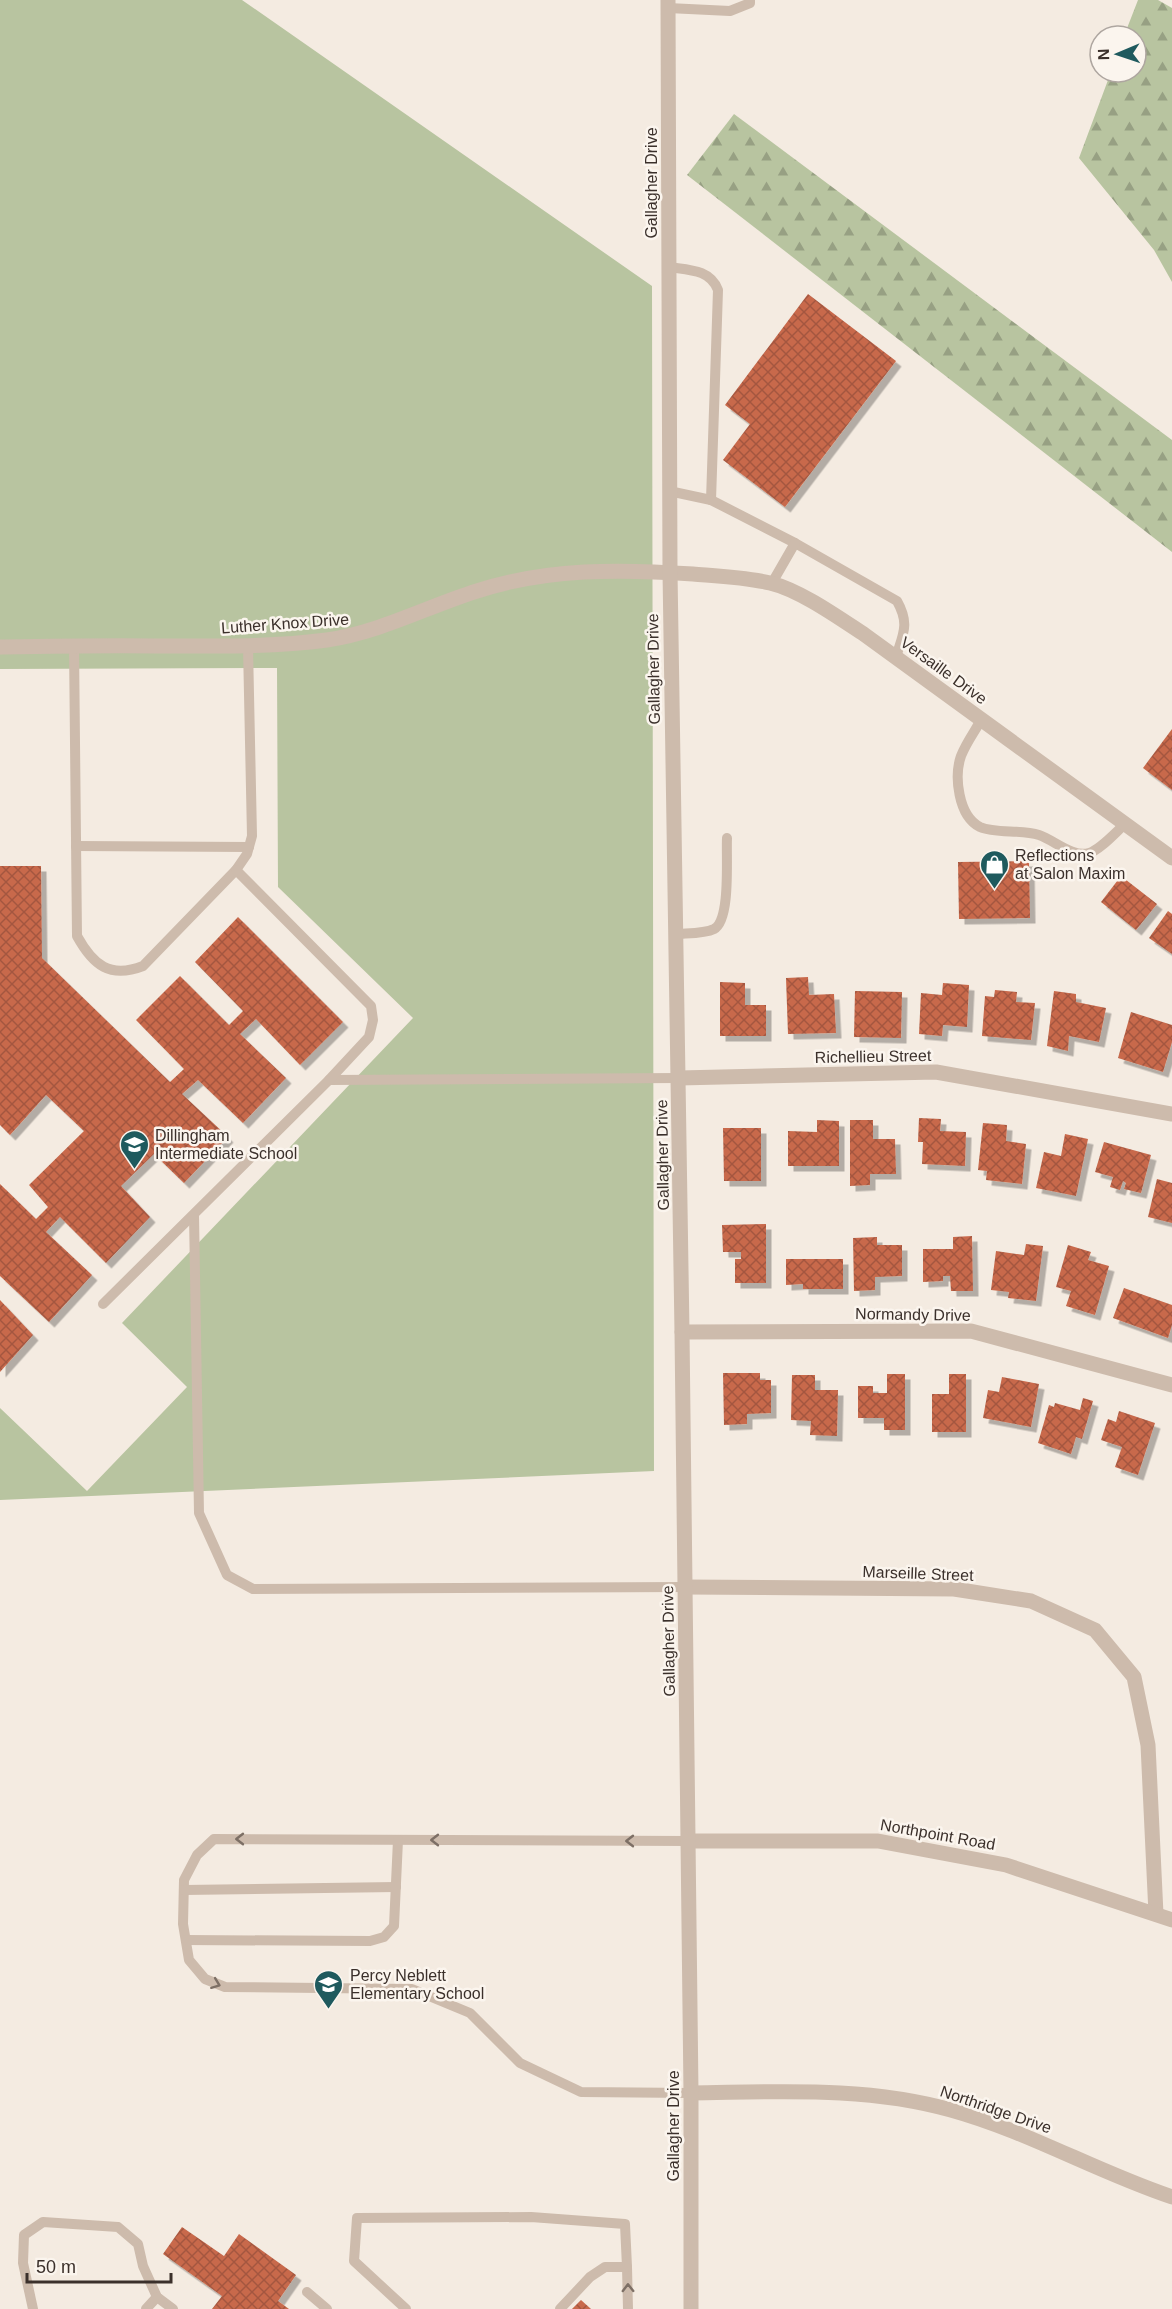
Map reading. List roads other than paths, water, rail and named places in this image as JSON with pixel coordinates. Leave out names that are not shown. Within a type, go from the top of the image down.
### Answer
[{"type":"street","name":"Gallagher Drive","points":[[668,4],[669,491],[692,2093],[691,2309]]},
{"type":"street","name":"Luther Knox Drive","points":[[0,647],[248,646],[308,643],[356,636],[477,591],[543,574],[605,571],[670,572]]},
{"type":"street","name":"Versaille Drive","points":[[670,572],[735,577],[772,584],[820,606],[896,657],[1172,858]]},
{"type":"street","name":"Richellieu Street","points":[[679,1078],[936,1072],[1172,1114]]},
{"type":"street","name":"Normandy Drive","points":[[682,1332],[971,1331],[1172,1385]]},
{"type":"street","name":"Marseille Street","points":[[685,1587],[954,1589],[1031,1601],[1095,1630],[1134,1677],[1148,1745],[1156,1914]]},
{"type":"street","name":"Northpoint Road","points":[[688,1841],[878,1840],[1006,1865],[1172,1920]]},
{"type":"street","name":"Northridge Drive","points":[[692,2093],[821,2092],[876,2096],[951,2110],[1044,2144],[1137,2185],[1172,2197]]},
{"type":"lane","points":[[668,4],[730,11],[750,3],[750,0]]},
{"type":"lane","points":[[669,267],[701,272],[714,281],[718,290],[711,500]]},
{"type":"lane","points":[[669,491],[711,500],[795,543],[897,601],[903,611],[906,627],[896,657]]},
{"type":"lane","points":[[772,584],[795,543]]},
{"type":"lane","points":[[74,645],[78,936],[86,951],[98,963],[112,971],[127,972],[143,966],[236,870],[249,847],[252,836],[248,646]]},
{"type":"lane","points":[[981,720],[961,755],[958,772],[961,800],[973,822],[988,829],[1038,835],[1081,854],[1094,851],[1125,824]]},
{"type":"lane","points":[[676,934],[713,930],[721,923],[725,910],[727,838]]},
{"type":"lane","points":[[76,846],[249,847]]},
{"type":"lane","points":[[103,1304],[329,1080],[369,1037],[373,1020],[371,1006],[236,870]]},
{"type":"lane","points":[[329,1080],[679,1078]]},
{"type":"lane","points":[[194,1215],[199,1514],[227,1575],[253,1589],[685,1587]]},
{"type":"lane","points":[[688,1841],[214,1839],[197,1855],[184,1881],[183,1924],[189,1960],[205,1980],[225,1987],[412,1989],[470,2013],[520,2062],[581,2092],[692,2093]]},
{"type":"lane","points":[[186,1940],[370,1941],[384,1937],[394,1926],[398,1840]]},
{"type":"lane","points":[[184,1890],[396,1887]]},
{"type":"lane","points":[[406,2309],[354,2261],[357,2218],[531,2217],[625,2224],[628,2309]]},
{"type":"lane","points":[[33,2309],[23,2263],[24,2235],[43,2222],[118,2228],[138,2244],[143,2266],[157,2297],[173,2309]]},
{"type":"lane","points":[[560,2309],[590,2277],[605,2267],[627,2267]]},
{"type":"lane","points":[[307,2292],[327,2309]]},
{"type":"lane","points":[[146,2309],[157,2297]]},
{"type":"place","name":"Reflections at Salon Maxim","points":[[994,890]]},
{"type":"place","name":"Dillingham Intermediate School","points":[[134,1170]]},
{"type":"place","name":"Percy Neblett Elementary School","points":[[329,2010]]}]
